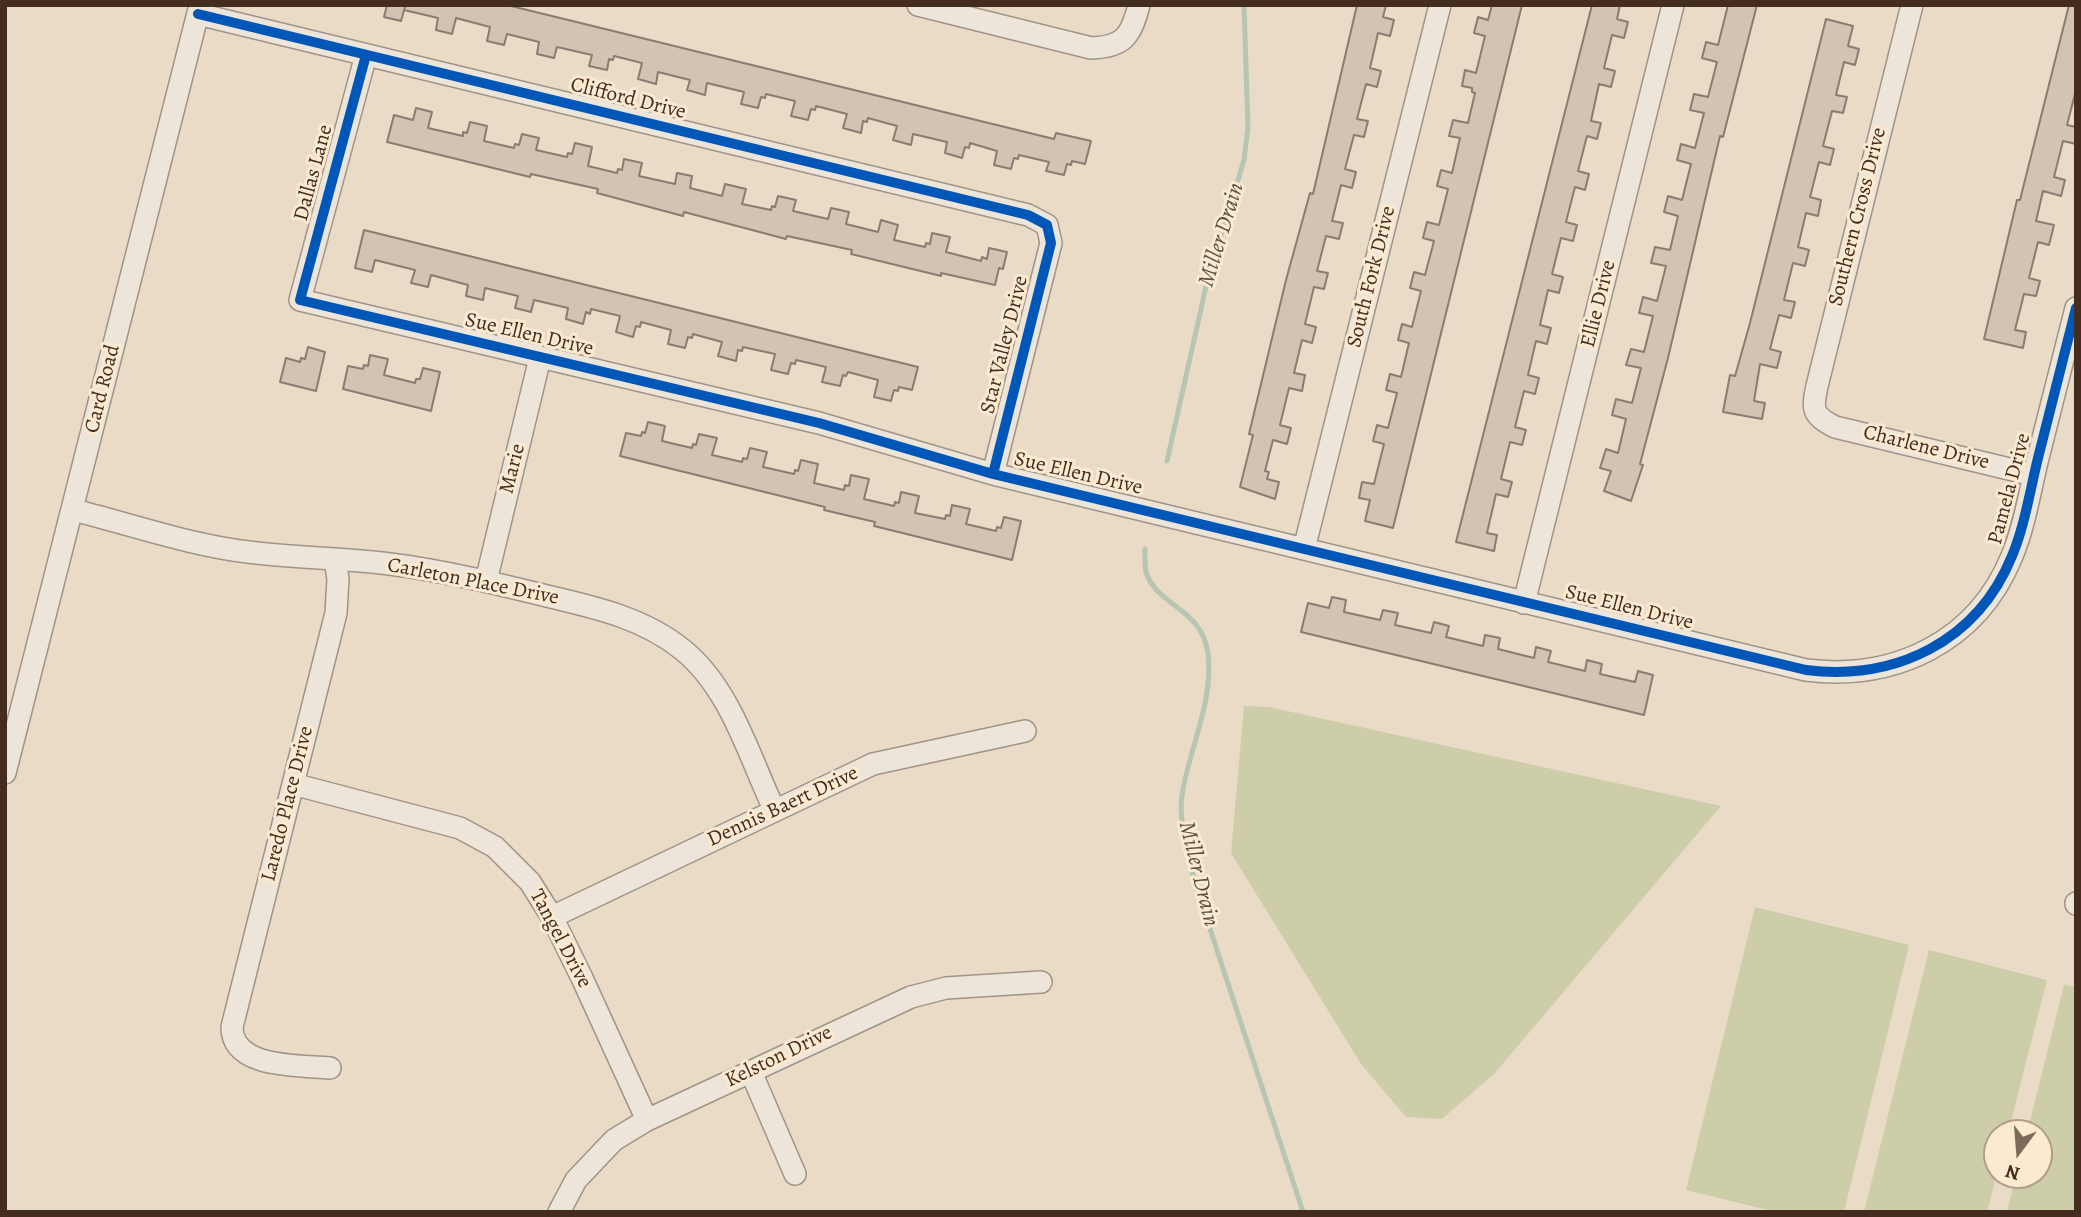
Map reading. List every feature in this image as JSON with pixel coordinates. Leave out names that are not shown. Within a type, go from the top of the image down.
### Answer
[{"type":"street","points":[[918,5],[985,13],[1091,48],[1113,48],[1127,36],[1139,5]]},
{"type":"street","name":"South Fork Drive","points":[[1304,549],[1440,5]]},
{"type":"street","name":"Ellie Drive","points":[[1524,603],[1673,5]]},
{"type":"street","name":"Clifford Drive","points":[[199,9],[366,55],[1028,215],[1047,225]]},
{"type":"street","name":"Card Road","points":[[5,773],[199,9]]},
{"type":"street","name":"Southern Cross Drive","points":[[1819,419],[1814,405],[1817,386],[1910,10]]},
{"type":"street","name":"Dallas Lane","points":[[300,300],[366,55]]},
{"type":"street","name":"Star Valley Drive","points":[[993,474],[1051,243],[1047,225]]},
{"type":"street","name":"Sue Ellen Drive","points":[[300,300],[820,423],[993,474],[1524,603],[1786,666],[1850,673]]},
{"type":"street","name":"Pamela Drive","points":[[1850,673],[1882,668],[1921,654],[1949,638],[1978,611],[2012,557],[2076,308]]},
{"type":"street","name":"Marie","points":[[486,581],[540,358]]},
{"type":"street","name":"Charlene Drive","points":[[1819,419],[1835,427],[2034,475]]},
{"type":"street","name":"Carleton Place Drive","points":[[73,510],[247,552],[393,565],[486,581],[603,609],[659,633],[684,651],[708,676],[722,698],[774,810]]},
{"type":"street","name":"Laredo Place Drive","points":[[330,1069],[269,1061],[246,1054],[232,1035],[232,1027],[336,613],[338,579],[335,559]]},
{"type":"street","name":"Dennis Baert Drive","points":[[552,917],[873,764],[1025,731]]},
{"type":"street","name":"Tangel Drive","points":[[293,784],[440,822],[479,837],[512,862],[552,917],[647,1119]]},
{"type":"street","name":"Kelston Drive","points":[[559,1212],[576,1180],[595,1158],[614,1140],[647,1119],[911,997],[946,988],[1041,982]]},
{"type":"street","points":[[751,1072],[795,1174]]},
{"type":"green space","points":[[1244,706],[1269,707],[1721,806],[1494,1074],[1442,1119],[1406,1117],[1361,1064],[1231,853]]},
{"type":"green space","points":[[1755,907],[1909,945],[1844,1212],[1776,1212],[1686,1190]]},
{"type":"green space","points":[[1929,950],[2047,980],[2012,1119],[1983,1119],[1983,1189],[1993,1189],[1987,1212],[1864,1212]]},
{"type":"green space","points":[[2064,985],[2076,987],[2076,1212],[2007,1212],[2013,1189],[2053,1189],[2053,1119],[2030,1119]]},
{"type":"building","points":[[387,5],[507,5],[1054,139],[1056,133],[1091,141],[1085,164],[1072,161],[1071,165],[1067,164],[1064,175],[1046,171],[1049,162],[1019,155],[1018,159],[1014,158],[1011,169],[994,165],[997,151],[970,143],[969,148],[965,147],[962,158],[945,153],[947,142],[913,134],[911,145],[893,140],[897,126],[868,118],[867,122],[863,121],[861,133],[843,128],[847,114],[816,106],[815,110],[811,109],[808,120],[791,116],[795,101],[766,94],[765,98],[761,97],[758,108],[741,104],[744,92],[707,83],[705,95],[687,90],[690,80],[658,72],[656,84],[638,79],[642,63],[614,56],[613,60],[609,59],[607,70],[589,66],[592,55],[557,47],[554,58],[537,54],[539,42],[507,34],[504,45],[487,41],[490,27],[456,18],[452,34],[436,30],[438,18],[404,10],[401,21],[384,17]]},
{"type":"building","points":[[1357,5],[1386,5],[1383,17],[1394,20],[1390,36],[1378,33],[1370,68],[1381,71],[1377,87],[1366,84],[1357,119],[1368,121],[1364,137],[1354,135],[1345,169],[1356,172],[1352,188],[1341,185],[1332,221],[1343,223],[1339,239],[1326,236],[1317,271],[1328,273],[1324,289],[1314,287],[1305,324],[1316,327],[1312,343],[1302,340],[1294,373],[1305,375],[1302,391],[1289,388],[1280,425],[1291,428],[1287,444],[1273,440],[1265,471],[1269,472],[1267,479],[1279,482],[1275,499],[1240,487],[1253,435],[1249,434],[1286,280],[1310,193],[1313,194]]},
{"type":"building","points":[[1492,5],[1522,5],[1393,528],[1365,521],[1370,500],[1359,498],[1362,482],[1374,484],[1384,444],[1373,441],[1377,425],[1388,428],[1397,393],[1386,390],[1390,374],[1401,377],[1409,343],[1398,340],[1402,324],[1412,327],[1421,291],[1410,288],[1414,272],[1425,275],[1434,241],[1423,238],[1427,222],[1439,225],[1448,189],[1437,186],[1441,170],[1452,173],[1460,138],[1449,136],[1453,120],[1468,123],[1475,93],[1472,88],[1462,86],[1465,70],[1476,73],[1485,36],[1474,33],[1478,17],[1488,20]]},
{"type":"building","points":[[1592,5],[1620,5],[1617,19],[1628,22],[1624,38],[1612,35],[1604,68],[1615,71],[1611,87],[1599,84],[1591,121],[1601,123],[1597,139],[1587,136],[1578,171],[1589,174],[1585,190],[1575,187],[1566,222],[1577,225],[1573,241],[1561,238],[1552,274],[1563,277],[1559,293],[1548,290],[1540,325],[1551,328],[1547,344],[1536,341],[1528,375],[1539,378],[1535,394],[1524,391],[1515,427],[1526,430],[1522,445],[1510,442],[1501,479],[1512,482],[1508,497],[1496,494],[1487,533],[1497,535],[1494,551],[1456,542]]},
{"type":"building","points":[[1728,5],[1757,5],[1723,137],[1720,136],[1640,464],[1643,465],[1631,501],[1604,491],[1611,471],[1600,468],[1606,449],[1618,453],[1626,419],[1612,415],[1616,399],[1632,403],[1641,368],[1626,365],[1631,349],[1644,352],[1653,316],[1639,313],[1643,297],[1657,301],[1666,266],[1651,263],[1655,247],[1670,250],[1678,216],[1664,212],[1668,196],[1682,200],[1691,164],[1677,160],[1681,144],[1695,148],[1704,113],[1690,110],[1694,94],[1708,97],[1717,62],[1702,58],[1706,42],[1718,45]]},
{"type":"building","points":[[2069,5],[2076,5],[2076,90],[2067,125],[2076,127],[2076,144],[2063,141],[2054,177],[2065,180],[2061,196],[2043,191],[2036,221],[2054,225],[2049,245],[2038,242],[2029,278],[2040,281],[2036,296],[2024,294],[2015,330],[2026,332],[2023,348],[1984,339],[2017,200],[2020,200]]},
{"type":"building","points":[[1826,19],[1853,26],[1848,46],[1859,49],[1855,65],[1844,62],[1836,95],[1847,97],[1843,113],[1832,111],[1823,146],[1834,149],[1830,165],[1819,162],[1810,197],[1821,200],[1818,216],[1806,213],[1798,247],[1809,250],[1805,266],[1793,263],[1784,300],[1795,302],[1791,318],[1779,315],[1770,349],[1781,352],[1777,368],[1760,364],[1754,401],[1765,403],[1762,419],[1723,412],[1730,375],[1735,376],[1750,323]]},
{"type":"building","points":[[416,108],[432,112],[428,128],[463,136],[463,132],[467,133],[470,122],[487,126],[484,141],[514,148],[515,144],[519,145],[522,134],[539,138],[536,150],[567,157],[568,153],[572,154],[575,143],[592,147],[588,166],[617,173],[618,169],[622,170],[624,159],[642,163],[639,176],[675,184],[677,173],[692,176],[690,188],[722,196],[725,184],[746,189],[742,204],[771,210],[772,206],[775,207],[778,196],[796,200],[793,211],[828,219],[831,208],[849,212],[846,224],[878,232],[881,220],[898,225],[894,240],[925,247],[926,243],[930,244],[932,233],[950,237],[946,252],[981,261],[982,257],[987,259],[989,248],[1007,252],[1003,269],[999,268],[995,285],[941,273],[941,276],[851,254],[852,250],[787,236],[786,239],[684,212],[683,216],[597,193],[598,189],[531,174],[530,177],[387,142],[394,115],[413,120]]},
{"type":"building","points":[[364,230],[918,367],[912,390],[899,387],[898,391],[894,390],[891,401],[874,397],[878,380],[848,372],[846,376],[843,375],[840,386],[822,382],[826,367],[796,360],[795,364],[791,363],[788,374],[771,370],[775,354],[743,347],[742,351],[738,350],[736,361],[718,356],[722,342],[693,334],[692,338],[688,337],[685,348],[668,344],[671,330],[641,322],[640,327],[636,326],[633,337],[616,332],[620,316],[591,309],[590,314],[586,312],[583,324],[566,319],[568,308],[534,300],[531,312],[515,308],[518,296],[485,288],[483,300],[466,296],[468,285],[431,275],[428,287],[411,283],[415,270],[375,260],[372,272],[355,268]]},
{"type":"building","points":[[308,347],[325,352],[316,391],[280,382],[286,358],[300,362],[301,358],[305,359]]},
{"type":"building","points":[[370,355],[388,359],[384,375],[415,383],[416,379],[420,379],[423,368],[440,372],[431,411],[343,389],[348,366],[363,369],[364,365],[368,366]]},
{"type":"building","points":[[648,422],[665,426],[662,441],[692,448],[693,444],[696,445],[699,434],[717,438],[712,455],[742,462],[743,458],[747,459],[750,448],[767,452],[763,467],[794,474],[795,470],[798,471],[801,460],[818,464],[814,483],[844,490],[845,485],[849,486],[851,475],[869,479],[864,499],[894,506],[895,502],[899,503],[901,492],[919,496],[915,513],[945,519],[946,515],[950,516],[952,505],[970,509],[966,524],[996,531],[997,527],[1001,528],[1004,517],[1021,521],[1012,560],[874,526],[875,522],[824,510],[825,507],[620,456],[626,433],[641,436],[642,432],[645,433]]},
{"type":"building","points":[[1332,597],[1346,600],[1344,612],[1380,620],[1383,610],[1398,613],[1395,625],[1431,633],[1434,622],[1449,626],[1446,637],[1483,646],[1485,635],[1500,638],[1498,649],[1534,658],[1536,647],[1551,651],[1548,662],[1585,671],[1587,660],[1602,664],[1600,674],[1635,682],[1638,671],[1653,675],[1644,715],[1301,632],[1308,603],[1329,608]]},
{"type":"waterway","name":"Miller Drain","points":[[1167,461],[1207,282],[1244,160],[1248,127],[1244,5]]},
{"type":"waterway","name":"Miller Drain","points":[[1145,549],[1146,572],[1153,586],[1197,626],[1208,653],[1209,671],[1204,707],[1182,795],[1183,827],[1194,880],[1303,1212]]},
{"type":"cycle path","points":[[198,14],[1028,215],[1047,225],[1051,243],[993,474]]},
{"type":"cycle path","points":[[366,55],[300,300],[819,423],[993,474],[1806,670],[1839,672],[1871,669],[1901,661],[1929,649],[1955,633],[1978,612],[1997,586],[2020,532],[2076,308]]}]
